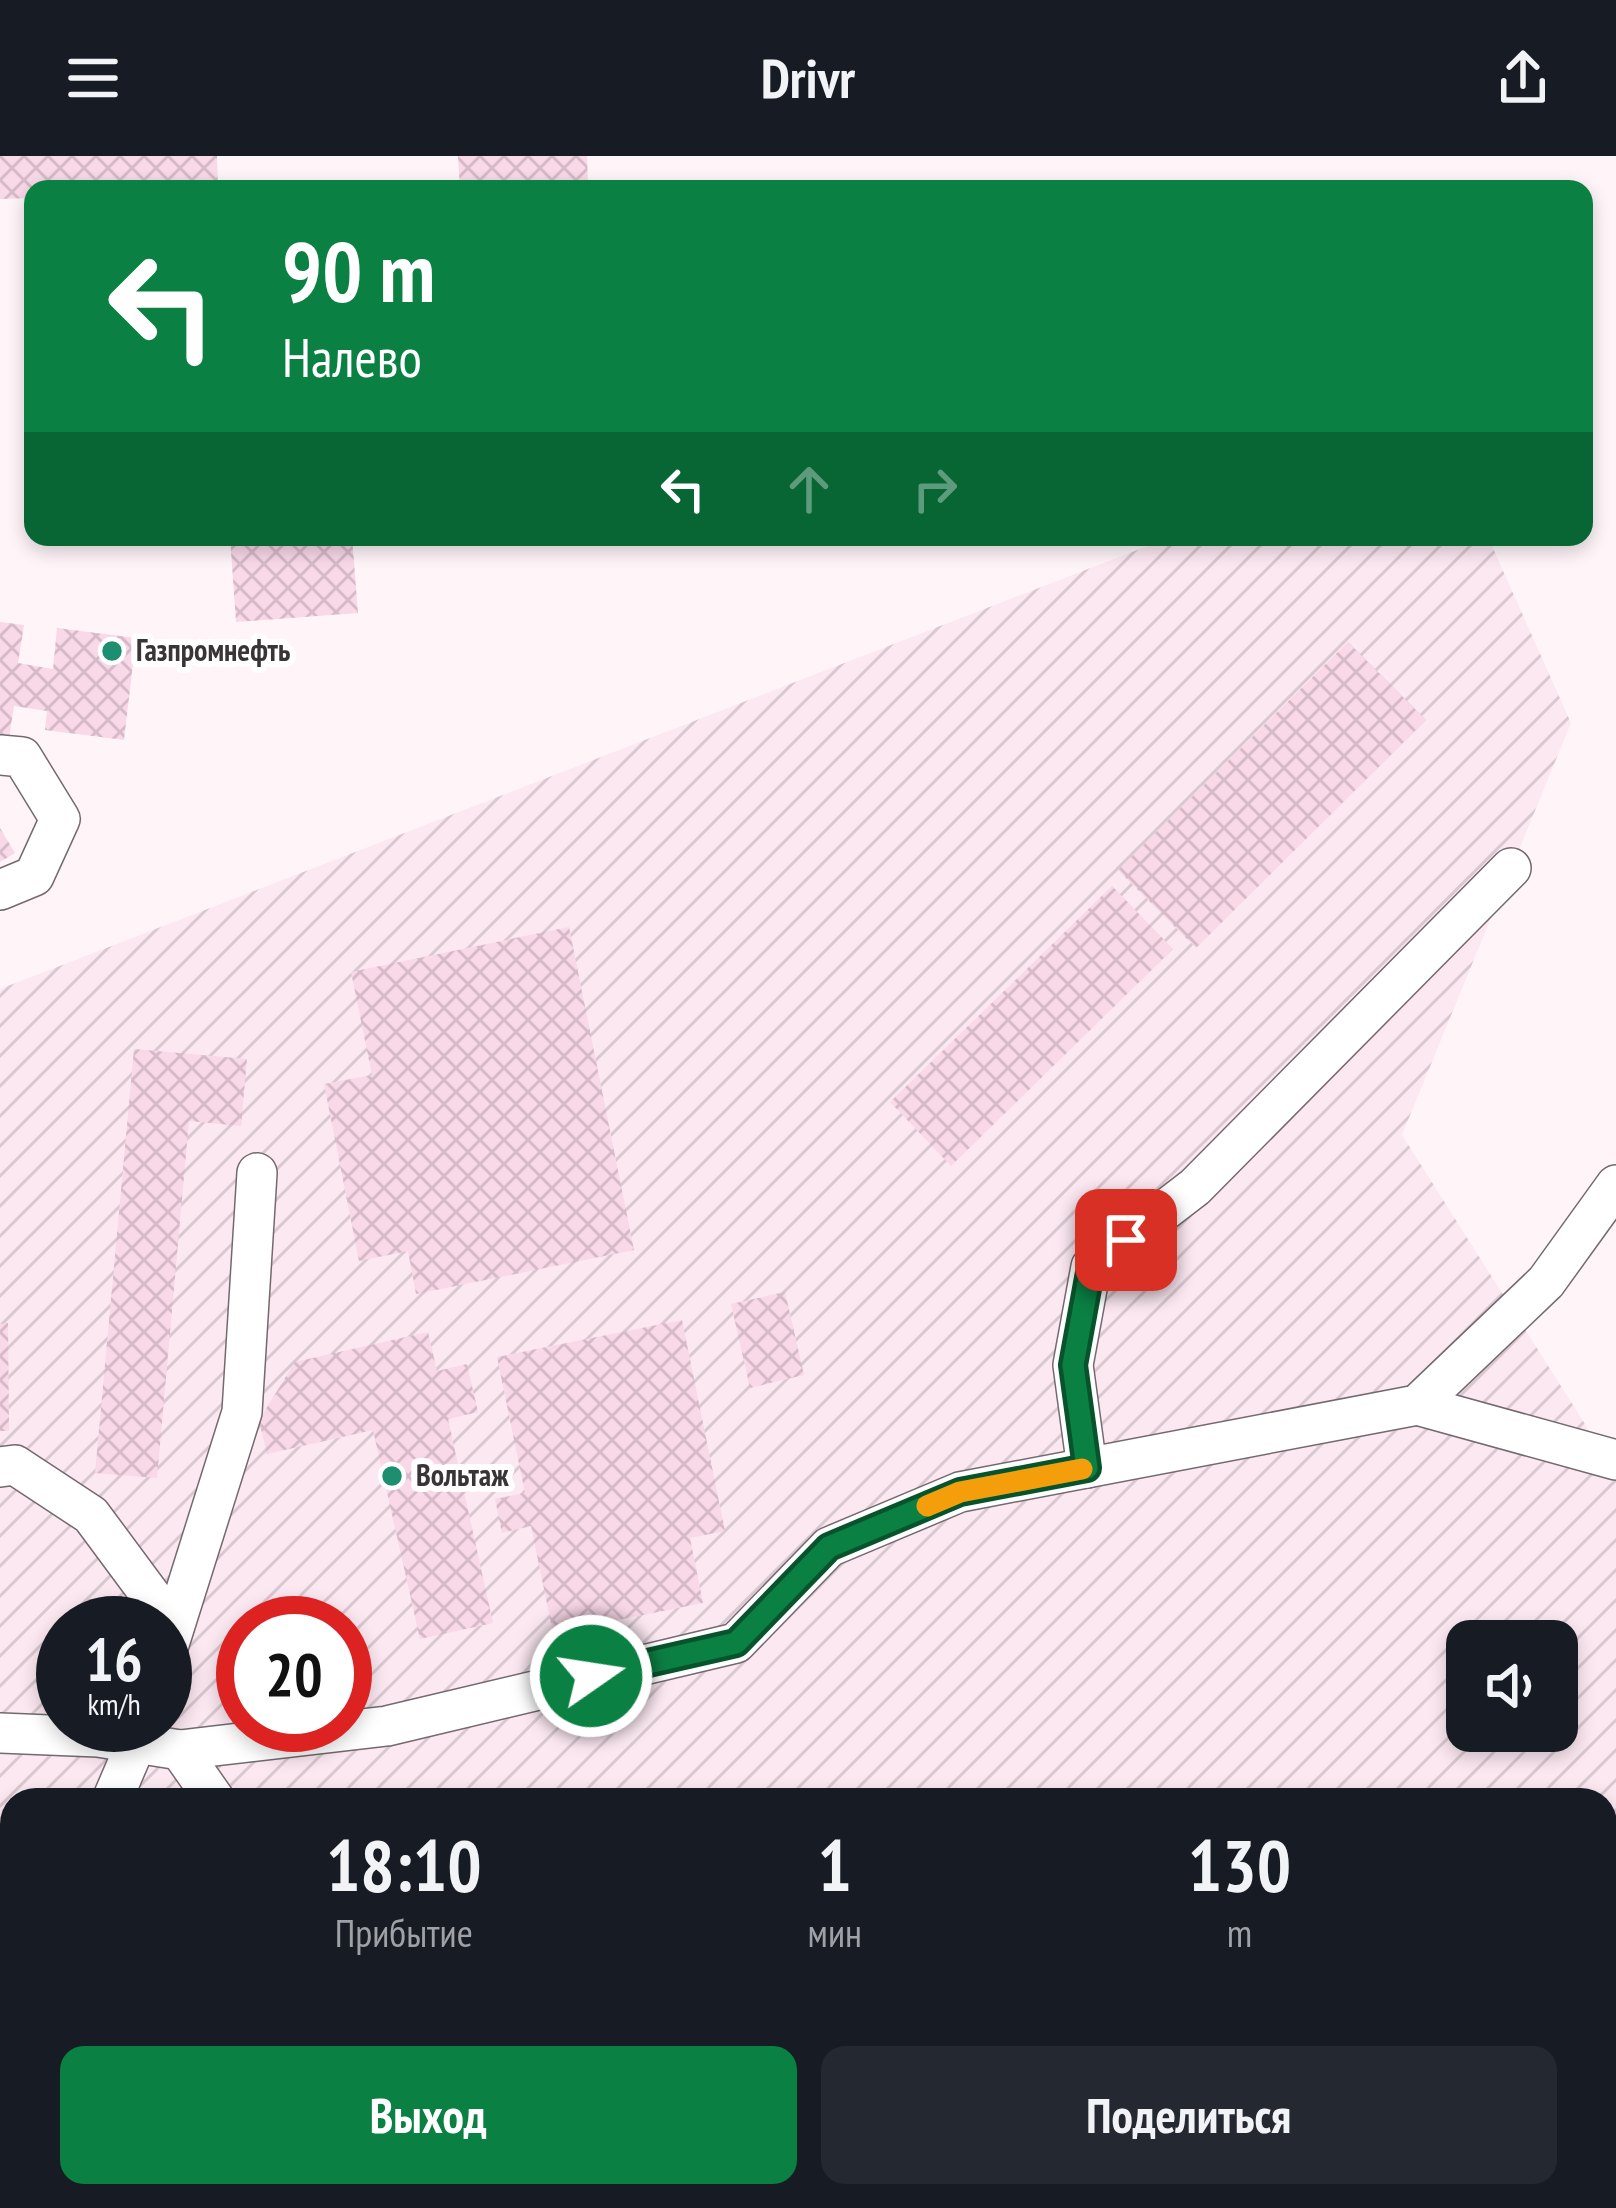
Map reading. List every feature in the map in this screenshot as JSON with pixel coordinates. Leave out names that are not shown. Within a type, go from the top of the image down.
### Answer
[{"type":"street","points":[[0,755],[22,758],[60,819],[34,876],[0,890]]},
{"type":"street","points":[[1087,1468],[1073,1365],[1091,1267],[1195,1187],[1511,868]]},
{"type":"street","points":[[184,1596],[242,1412],[257,1173]]},
{"type":"street","points":[[1417,1405],[1546,1282],[1616,1185]]},
{"type":"street","points":[[192,1749],[387,1726],[736,1643],[829,1547],[960,1492],[1417,1405],[1616,1460]]},
{"type":"street","points":[[0,1467],[15,1465],[91,1516],[141,1596]]},
{"type":"street","points":[[0,1732],[36,1734]]},
{"type":"street","points":[[117,1788],[133,1752]]},
{"type":"street","points":[[181,1752],[207,1788]]},
{"type":"shaded area","points":[[1148,546],[1492,546],[1571,723],[1402,1135],[1616,1473],[1616,1788],[0,1788],[0,989]]},
{"type":"building","points":[[0,156],[217,156],[218,180],[24,180],[24,198],[0,199]]},
{"type":"building","points":[[458,156],[587,156],[588,180],[460,180]]},
{"type":"building","points":[[231,546],[353,546],[358,613],[236,622]]},
{"type":"building","points":[[0,622],[24,625],[18,663],[53,669],[57,628],[136,638],[124,740],[45,730],[47,711],[14,706],[9,738],[0,737]]},
{"type":"building","points":[[1348,642],[1426,720],[1196,948],[1118,870]]},
{"type":"building","points":[[0,828],[15,853],[0,862]]},
{"type":"building","points":[[1112,886],[1173,949],[951,1166],[890,1102]]},
{"type":"building","points":[[569,927],[634,1250],[416,1294],[408,1251],[359,1261],[324,1084],[372,1075],[351,972]]},
{"type":"building","points":[[134,1049],[247,1059],[241,1126],[189,1121],[157,1478],[95,1473]]},
{"type":"building","points":[[785,1292],[804,1375],[750,1388],[731,1304]]},
{"type":"building","points":[[682,1320],[725,1531],[690,1538],[703,1603],[553,1633],[531,1526],[502,1533],[495,1499],[525,1493],[497,1357]]},
{"type":"building","points":[[8,1323],[9,1431],[0,1431],[0,1324]]},
{"type":"building","points":[[428,1332],[437,1371],[467,1364],[478,1412],[448,1419],[493,1623],[420,1639],[373,1430],[267,1454],[259,1420],[295,1362]]},
{"type":"slow traffic","points":[[927,1506],[960,1492],[1082,1469]]},
{"type":"place","name":"Газпромнефть","points":[[112,651]]},
{"type":"place","name":"Вольтаж","points":[[392,1476]]},
{"type":"route","points":[[591,1676],[736,1643],[829,1547],[960,1492],[1087,1468],[1073,1365],[1091,1267],[1126,1240]]}]
